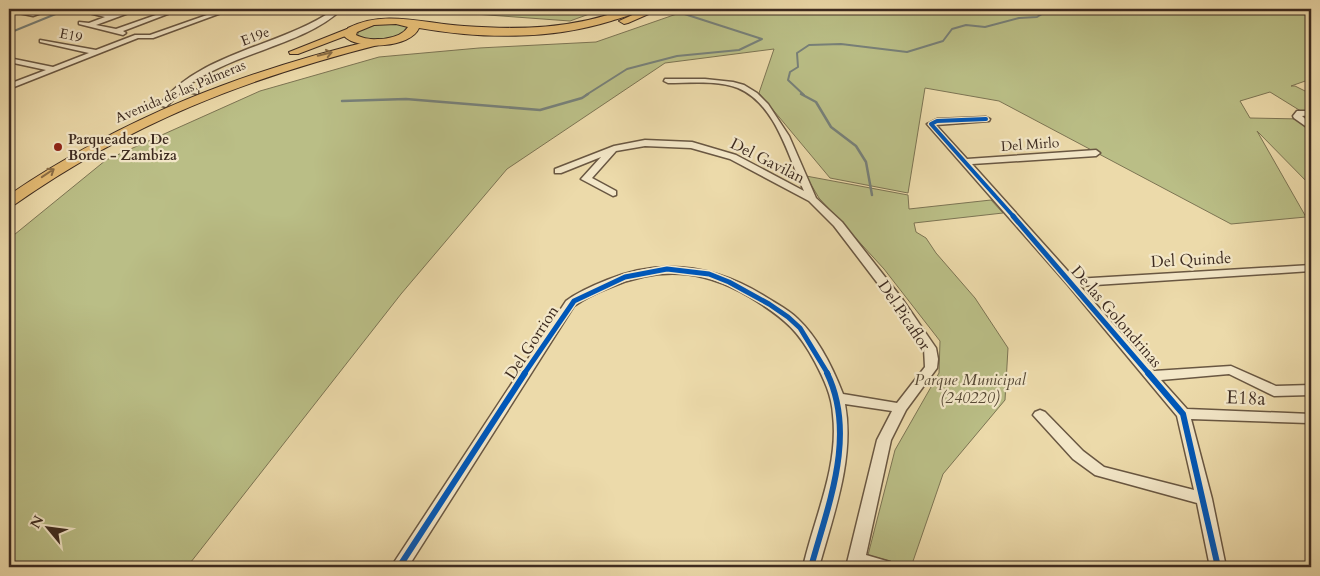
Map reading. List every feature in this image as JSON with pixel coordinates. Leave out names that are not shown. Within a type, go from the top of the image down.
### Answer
[{"type":"highway","points":[[381,9],[346,28],[352,29],[390,20],[464,29],[562,29],[604,21],[634,9]]},
{"type":"highway","points":[[387,9],[352,29],[350,36],[354,39],[378,42],[575,34],[614,26],[655,9]]},
{"type":"highway","points":[[395,40],[412,32],[414,27],[409,23],[402,11]]},
{"type":"main road","name":"Avenida de las Palmeras","points":[[9,187],[60,154],[163,105],[352,29]]},
{"type":"main road","name":"Avenida de las Palmeras","points":[[9,202],[50,172],[83,152],[160,115],[279,67],[378,42]]},
{"type":"street","points":[[10,9],[33,14],[49,9]]},
{"type":"street","points":[[81,23],[137,36],[151,37],[230,9]]},
{"type":"street","name":"E19e","points":[[163,105],[181,88],[232,58],[307,29],[339,9]]},
{"type":"street","points":[[89,25],[132,10]]},
{"type":"street","points":[[117,31],[175,10]]},
{"type":"street","points":[[87,11],[112,17]]},
{"type":"street","points":[[9,87],[137,36]]},
{"type":"street","name":"E19","points":[[42,41],[95,52]]},
{"type":"street","points":[[9,60],[53,69]]},
{"type":"street","points":[[668,81],[722,83],[741,87],[752,94],[777,120],[786,136],[797,169],[812,198]]},
{"type":"street","points":[[181,88],[195,92]]},
{"type":"street","points":[[1311,113],[1297,115],[1311,128]]},
{"type":"street","name":"De las Golondrinas","points":[[986,119],[937,121],[932,122],[931,126],[966,162],[1072,283],[1183,414],[1204,499],[1218,567]]},
{"type":"street","name":"Del Gavilan","points":[[558,170],[614,149],[646,143],[666,142],[716,151],[740,160],[812,198],[838,224]]},
{"type":"street","points":[[613,193],[586,179],[614,149]]},
{"type":"street","name":"Del Mirlo","points":[[966,162],[1096,153]]},
{"type":"street","name":"Del Picaflor","points":[[838,224],[930,348],[932,359],[931,368],[900,408],[884,440],[856,563]]},
{"type":"street","name":"Del Quinde","points":[[1072,283],[1311,268]]},
{"type":"street","name":"Del Gorrion","points":[[399,567],[570,304],[579,297],[626,275],[648,270],[687,269],[710,274],[747,288],[794,322],[825,368],[837,398],[841,444],[811,567]]},
{"type":"street","points":[[1152,376],[1231,370],[1243,374],[1270,390],[1311,390]]},
{"type":"street","points":[[837,398],[900,408]]},
{"type":"street","name":"E18a","points":[[1183,414],[1308,418]]},
{"type":"street","points":[[1040,415],[1087,463],[1100,471],[1204,499]]},
{"type":"street","points":[[856,563],[884,567]]},
{"type":"green space","points":[[603,9],[570,21],[420,10]]},
{"type":"green space","points":[[691,9],[1311,9],[1311,79],[1291,86],[1311,94],[1311,113],[1304,113],[1270,92],[1240,101],[1250,118],[1301,119],[1311,129],[1311,186],[1257,131],[1306,217],[1231,224],[999,101],[925,88],[908,193],[830,178],[759,93],[774,49],[665,63],[507,169],[401,294],[187,567],[9,567],[9,239],[106,160],[260,91],[379,57],[479,48],[596,42]]},
{"type":"green space","points":[[399,23],[412,29],[392,38],[379,41],[357,36],[360,29],[373,24]]},
{"type":"green space","name":"Parque Municipal (240220)","points":[[806,176],[908,195],[909,209],[991,200],[1003,213],[914,223],[916,232],[926,238],[936,253],[975,298],[1008,348],[1005,400],[943,474],[911,567],[868,555],[895,450],[939,373],[940,341],[884,269],[819,198]]},
{"type":"waterway","points":[[9,33],[68,9]]},
{"type":"waterway","points":[[804,95],[788,80],[790,72],[798,67],[797,53],[809,45],[841,44],[907,52],[943,41],[952,29],[966,25],[985,27],[1019,18],[1037,17],[1047,11],[1105,9]]},
{"type":"waterway","points":[[1291,9],[1311,11]]},
{"type":"waterway","points":[[586,95],[627,69],[677,56],[739,50],[762,39],[672,10]]},
{"type":"waterway","points":[[342,101],[406,99],[540,110],[582,98],[588,94]]},
{"type":"waterway","points":[[801,94],[816,102],[831,127],[856,146],[866,162],[872,195]]},
{"type":"cycle path","points":[[986,119],[937,121],[931,124],[1072,283],[1183,414],[1204,499],[1218,567]]},
{"type":"cycle path","points":[[399,567],[570,304],[590,292],[625,277],[646,271],[667,269],[709,274],[749,291],[785,315],[800,328],[830,379],[837,397],[841,437],[834,482],[811,567]]},
{"type":"place","name":"Parqueadero De Borde - Zambiza","points":[[58,147]]}]
